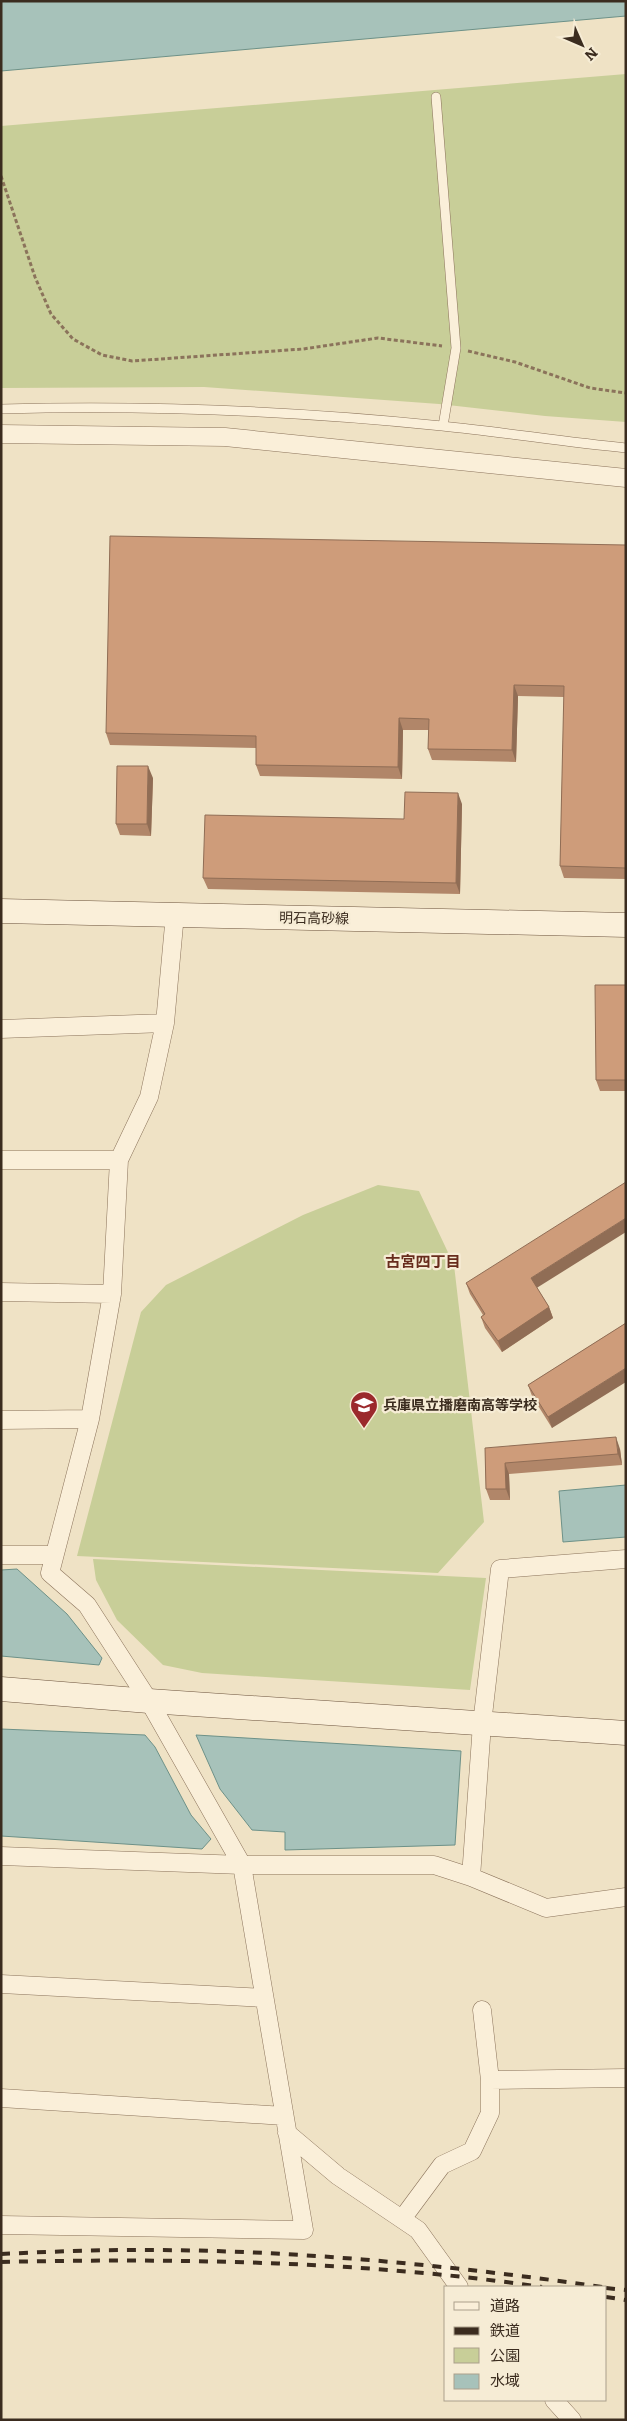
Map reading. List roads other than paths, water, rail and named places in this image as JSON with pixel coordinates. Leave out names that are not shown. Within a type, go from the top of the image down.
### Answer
[{"type":"street","points":[[1,434],[225,437],[626,478]]},
{"type":"street","name":"明石高砂線","points":[[1,911],[626,925]]},
{"type":"street","points":[[1,2225],[304,2230],[242,1865],[150,1701],[87,1605],[50,1573],[90,1419],[112,1294],[119,1160],[148,1097],[165,1023],[175,914]]},
{"type":"street","points":[[1,1029],[165,1023]]},
{"type":"street","points":[[1,1160],[119,1160]]},
{"type":"street","points":[[1,1292],[112,1294]]},
{"type":"street","points":[[1,1420],[90,1419]]},
{"type":"street","points":[[1,1556],[54,1555]]},
{"type":"street","points":[[471,1876],[482,1724],[500,1569],[626,1559]]},
{"type":"street","points":[[1,1689],[150,1701],[626,1733]]},
{"type":"street","points":[[1,1856],[242,1865],[434,1865],[471,1876],[546,1908],[626,1898]]},
{"type":"street","points":[[1,1984],[264,1998]]},
{"type":"street","points":[[402,2219],[442,2165],[472,2150],[490,2113],[490,2080],[482,2010]]},
{"type":"street","points":[[490,2080],[626,2078]]},
{"type":"street","points":[[1,2098],[285,2125],[338,2176],[418,2230],[458,2286]]},
{"type":"street","points":[[555,2401],[572,2420]]},
{"type":"lane","points":[[436,97],[456,348],[443,426]]},
{"type":"lane","points":[[1,409],[86,407],[221,410],[443,426],[626,448]]},
{"type":"water","points":[[1,1],[626,1],[626,16],[1,71]]},
{"type":"water","points":[[626,1485],[626,1537],[563,1542],[559,1491]]},
{"type":"water","points":[[17,1569],[67,1614],[102,1658],[99,1665],[1,1656],[1,1570]]},
{"type":"water","points":[[1,1729],[145,1735],[155,1747],[191,1815],[211,1839],[202,1849],[1,1836]]},
{"type":"water","points":[[196,1735],[461,1751],[455,1845],[285,1850],[285,1832],[252,1830],[220,1789]]},
{"type":"railway","points":[[1,2254],[189,2250],[308,2255],[426,2265],[595,2286]]},
{"type":"railway","points":[[1,2262],[204,2261],[272,2263],[408,2272],[535,2286]]},
{"type":"railway","points":[[607,2288],[626,2290]]},
{"type":"railway","points":[[607,2297],[626,2300]]},
{"type":"place","name":"兵庫県立播磨南高等学校","points":[[364,1429]]},
{"type":"district","name":"古宮四丁目","points":[[423,1262]]}]
